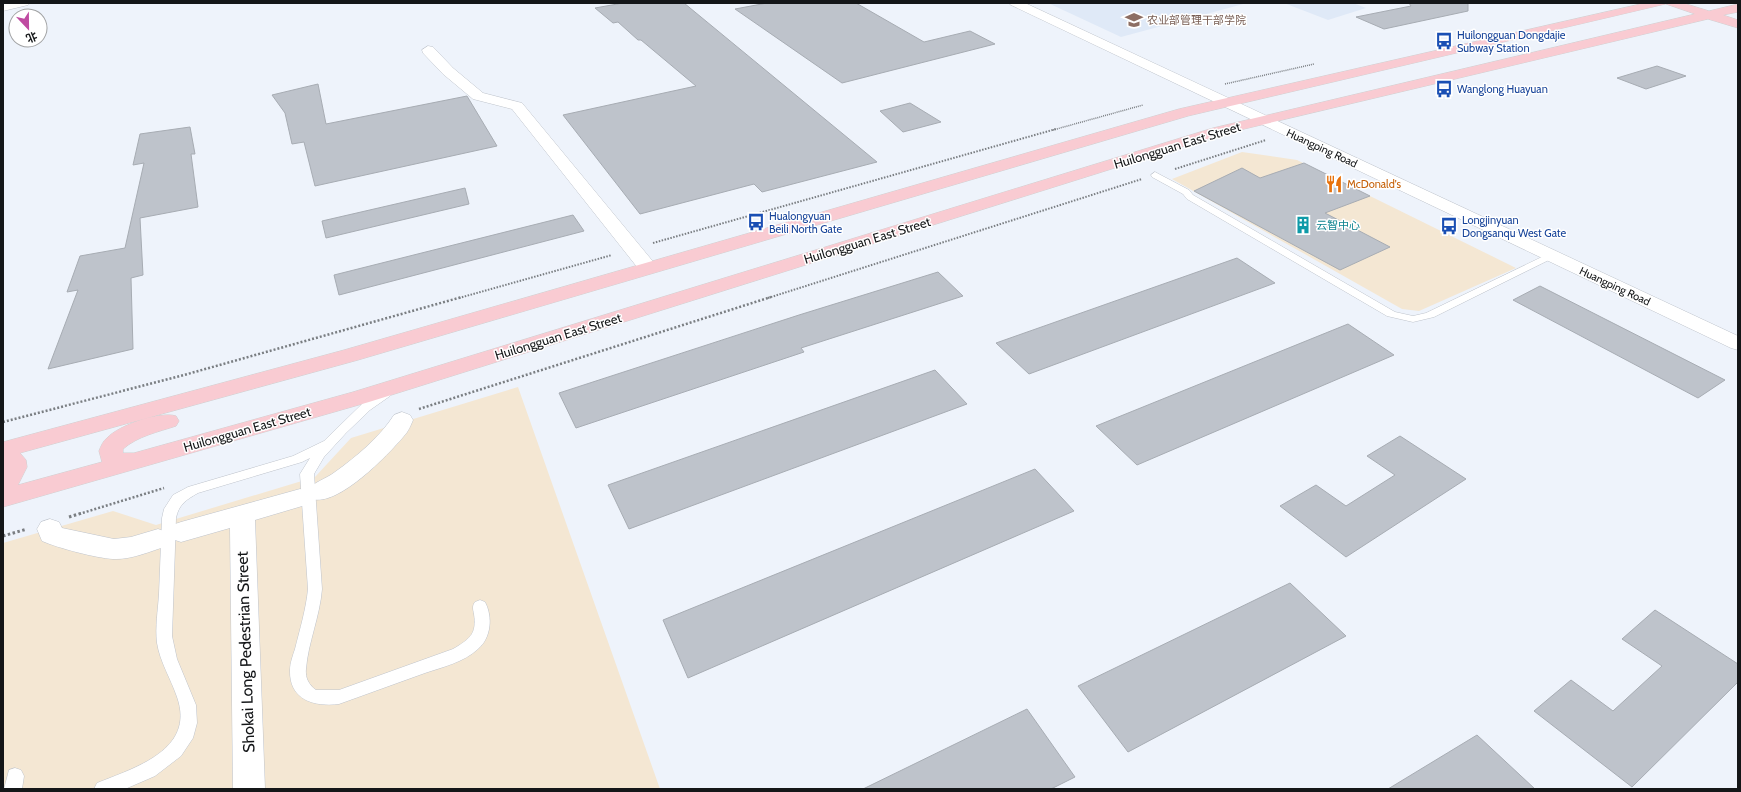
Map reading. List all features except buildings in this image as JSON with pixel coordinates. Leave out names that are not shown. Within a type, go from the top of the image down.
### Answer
[{"type":"main road","name":"Huilongguan East Street","points":[[3,450],[351,355],[1184,112],[1661,3]]},
{"type":"main road","points":[[1672,3],[1711,9],[1738,24]]},
{"type":"main road","name":"Huilongguan East Street","points":[[3,498],[147,458],[433,374],[1218,131],[1711,9],[1736,9]]},
{"type":"main road","points":[[147,458],[126,462],[116,461],[111,456],[112,448],[119,440],[137,430],[230,403],[324,364],[351,355]]},
{"type":"main road","points":[[3,456],[14,460],[16,467],[12,476],[3,484]]},
{"type":"street","points":[[3,7],[24,3]]},
{"type":"street","name":"Huangping Road","points":[[1015,3],[1738,344]]},
{"type":"street","points":[[428,50],[448,71],[478,96],[517,106],[648,268]]},
{"type":"street","points":[[48,525],[52,534],[58,537],[114,549],[131,547],[309,495],[333,486],[344,478],[397,430],[409,415]]},
{"type":"street","name":"Shokai Long Pedestrian Street","points":[[242,515],[249,789]]},
{"type":"lane","points":[[1155,175],[1391,314],[1413,319],[1430,315],[1552,256]]},
{"type":"lane","points":[[433,374],[379,396],[360,411],[314,462],[307,474],[315,589],[313,606],[298,669],[298,678],[301,687],[315,698],[326,699],[339,697],[459,654],[478,640],[483,622],[480,606]]},
{"type":"lane","points":[[103,789],[143,774],[160,764],[178,747],[186,729],[188,705],[168,657],[164,633],[169,518],[174,504],[185,495],[202,486],[306,455],[338,434]]},
{"type":"path","points":[[3,422],[346,330],[1148,104]]},
{"type":"path","points":[[409,415],[1238,149]]},
{"type":"path","points":[[3,536],[48,525],[172,486]]},
{"type":"shaded area","name":"农业部管理干部学院","points":[[1048,3],[1247,3],[1121,37]]},
{"type":"shaded area","points":[[1284,3],[1353,3],[1366,8],[1328,20]]},
{"type":"shaded area","points":[[1242,152],[1297,160],[1516,268],[1419,311],[1402,309],[1172,179]]},
{"type":"shaded area","points":[[518,387],[660,789],[3,789],[3,543],[113,511],[156,525],[315,477],[351,438]]},
{"type":"place","name":"农业部管理干部学院","points":[[1134,20]]},
{"type":"place","name":"Huilongguan Dongdajie Subway Station","points":[[1444,41]]},
{"type":"place","name":"Wanglong Huayuan","points":[[1444,89]]},
{"type":"place","name":"McDonald's","points":[[1334,184]]},
{"type":"place","name":"Hualongyuan Beili North Gate","points":[[756,222]]},
{"type":"place","name":"云智中心","points":[[1303,225]]},
{"type":"place","name":"Longjinyuan Dongsanqu West Gate","points":[[1449,226]]}]
